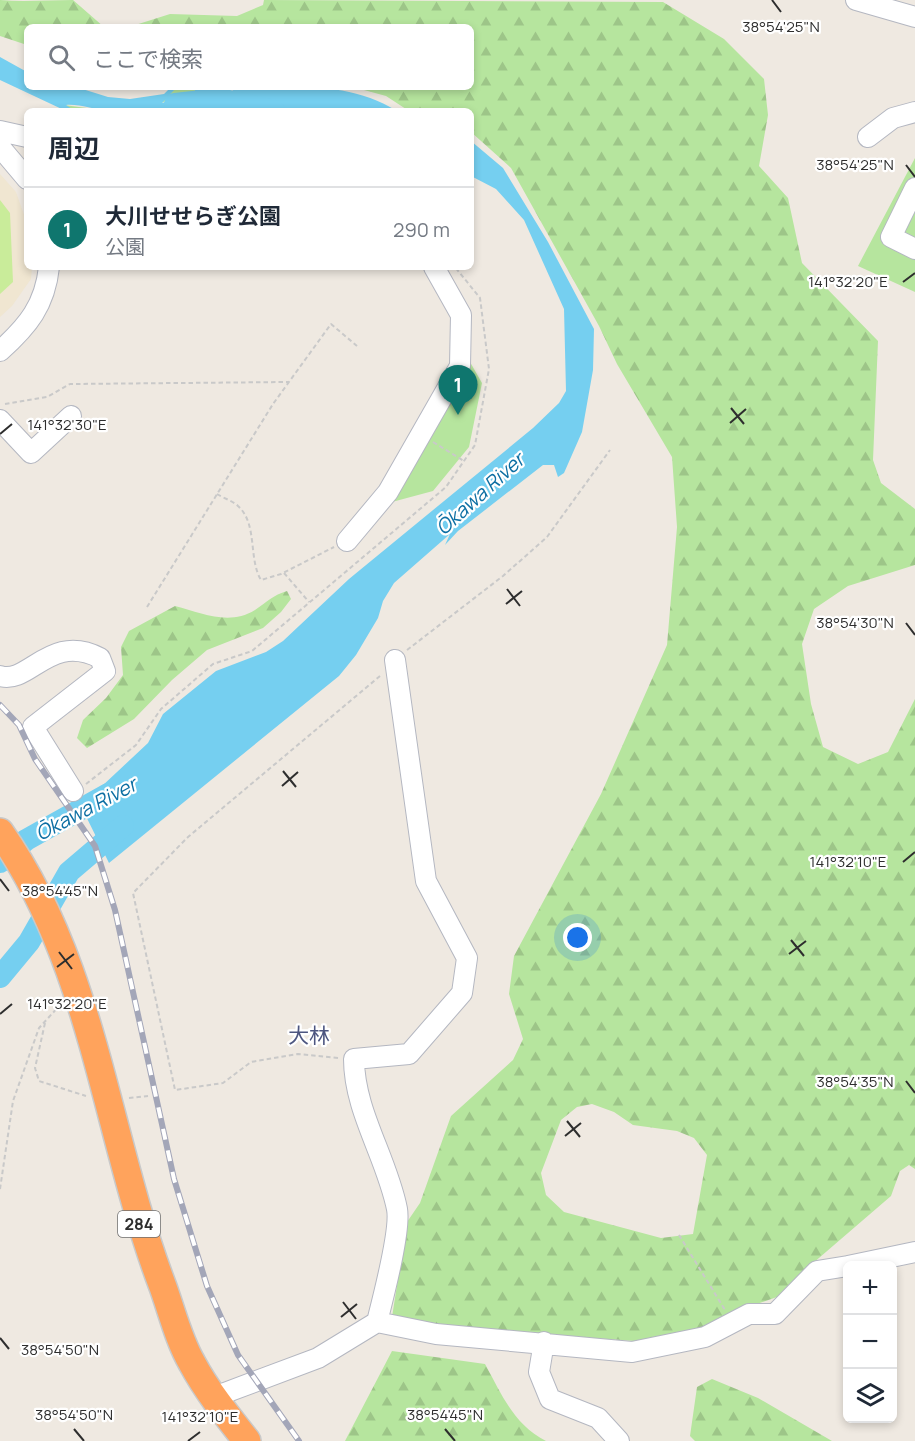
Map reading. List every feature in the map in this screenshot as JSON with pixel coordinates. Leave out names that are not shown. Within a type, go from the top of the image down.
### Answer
[{"type":"highway","name":"284","points":[[0,832],[16,854],[52,925],[76,987],[141,1230],[191,1362],[247,1441]]},
{"type":"street","points":[[856,0],[915,17]]},
{"type":"street","points":[[868,137],[893,118],[915,112]]},
{"type":"street","points":[[0,131],[24,136]]},
{"type":"street","points":[[0,147],[24,175]]},
{"type":"street","points":[[915,188],[891,237],[915,249]]},
{"type":"street","points":[[0,351],[23,330],[47,290],[49,270]]},
{"type":"street","points":[[347,541],[388,492],[419,434],[460,366],[461,315],[436,270]]},
{"type":"street","points":[[0,420],[31,453],[71,416]]},
{"type":"street","points":[[0,676],[8,678],[16,676],[48,655],[84,650],[100,658],[105,671],[33,727],[73,791]]},
{"type":"street","points":[[377,1322],[388,1281],[398,1211],[354,1083],[354,1059],[409,1054],[462,993],[467,958],[426,881],[396,661]]},
{"type":"street","points":[[872,1261],[915,1252]]},
{"type":"street","points":[[214,1397],[318,1358],[377,1322],[436,1334],[544,1342],[632,1352],[705,1337],[749,1314],[775,1314],[817,1271],[843,1267]]},
{"type":"street","points":[[544,1342],[539,1372],[550,1399],[598,1418],[619,1441]]},
{"type":"path","points":[[73,791],[95,780],[136,745],[161,709],[213,664],[252,651],[446,487],[475,445],[489,369],[480,298],[457,270]]},
{"type":"path","points":[[147,607],[289,382],[331,324],[357,346]]},
{"type":"path","points":[[0,405],[47,397],[69,384],[289,382]]},
{"type":"path","points":[[419,434],[464,460]]},
{"type":"path","points":[[354,1059],[298,1054],[251,1062],[223,1083],[175,1090],[133,893],[188,837],[547,537],[610,450]]},
{"type":"path","points":[[217,494],[239,507],[249,525],[255,570],[261,579],[285,573],[347,541]]},
{"type":"path","points":[[285,573],[309,602]]},
{"type":"path","points":[[0,1189],[13,1101],[39,1028],[76,987]]},
{"type":"path","points":[[45,1021],[35,1068],[39,1081],[88,1097]]},
{"type":"path","points":[[129,1098],[148,1096]]},
{"type":"path","points":[[679,1235],[733,1323]]},
{"type":"shaded area","points":[[0,174],[16,192],[24,215],[24,270],[32,270],[31,279],[12,306],[0,317]]},
{"type":"green space","points":[[0,0],[73,0],[101,24],[24,24],[24,44],[0,36]]},
{"type":"green space","points":[[264,0],[663,2],[724,39],[764,79],[768,115],[759,166],[788,198],[802,263],[878,341],[873,460],[881,483],[915,509],[915,565],[848,586],[814,609],[802,644],[811,704],[823,747],[858,764],[888,752],[915,699],[915,1169],[909,1165],[900,1171],[891,1196],[777,1297],[754,1305],[701,1330],[634,1341],[446,1327],[392,1317],[407,1222],[420,1203],[451,1116],[513,1060],[523,1039],[509,994],[514,956],[601,794],[667,645],[677,527],[672,457],[617,364],[599,326],[511,168],[474,135],[474,108],[404,108],[386,96],[364,90],[474,90],[474,24],[138,24],[170,14],[237,16],[263,5]],"holes":[[[592,1104],[614,1112],[633,1125],[677,1131],[694,1138],[707,1155],[693,1234],[661,1238],[564,1212],[546,1195],[541,1173],[561,1120],[577,1107]]]},
{"type":"green space","points":[[174,90],[195,90],[195,93],[160,103]]},
{"type":"green space","points":[[219,92],[236,108],[186,108]]},
{"type":"green space","points":[[64,105],[86,108],[70,108]]},
{"type":"green space","points":[[915,158],[915,292],[858,266]]},
{"type":"green space","points":[[0,200],[10,213],[13,282],[0,294]]},
{"type":"green space","points":[[470,362],[482,383],[469,447],[433,491],[392,502]]},
{"type":"green space","points":[[287,591],[291,599],[281,612],[263,628],[207,650],[172,680],[134,719],[87,748],[77,738],[83,720],[106,698],[123,675],[121,647],[129,631],[175,606],[215,617],[245,615]]},
{"type":"green space","points":[[392,1351],[485,1364],[503,1398],[517,1418],[525,1427],[546,1441],[345,1441]]},
{"type":"green space","points":[[712,1379],[758,1398],[832,1441],[695,1441],[690,1436],[697,1387]]},
{"type":"water","points":[[0,57],[24,70],[24,90],[86,90],[108,97],[130,99],[164,94],[168,90],[174,90],[162,103],[195,93],[195,90],[217,90],[219,92],[178,108],[91,108],[66,105],[70,108],[60,108],[0,80]]},
{"type":"water","points":[[232,90],[337,90],[358,94],[391,108],[252,108]]},
{"type":"water","points":[[474,144],[503,168],[548,242],[594,329],[593,370],[582,432],[564,473],[558,477],[554,465],[543,465],[458,531],[445,545],[450,534],[394,583],[383,601],[378,618],[356,655],[339,676],[109,863],[77,798],[85,798],[101,787],[148,743],[163,714],[216,671],[266,652],[283,641],[349,579],[533,428],[559,403],[566,391],[564,309],[524,220],[496,189],[474,178]]},
{"type":"waterway","name":"Ōkawa River","points":[[175,104],[220,99],[260,108]]},
{"type":"waterway","name":"Ōkawa River","points":[[0,862],[26,840],[108,794]]},
{"type":"waterway","name":"Ōkawa River","points":[[0,977],[29,942],[69,872],[123,826]]},
{"type":"railway","points":[[0,705],[19,725],[35,759],[95,846],[115,910],[174,1179],[207,1286],[238,1355],[299,1441]]},
{"type":"place","name":"大川せせらぎ公園","points":[[458,415]]},
{"type":"district","name":"大林","points":[[309,1036]]}]
